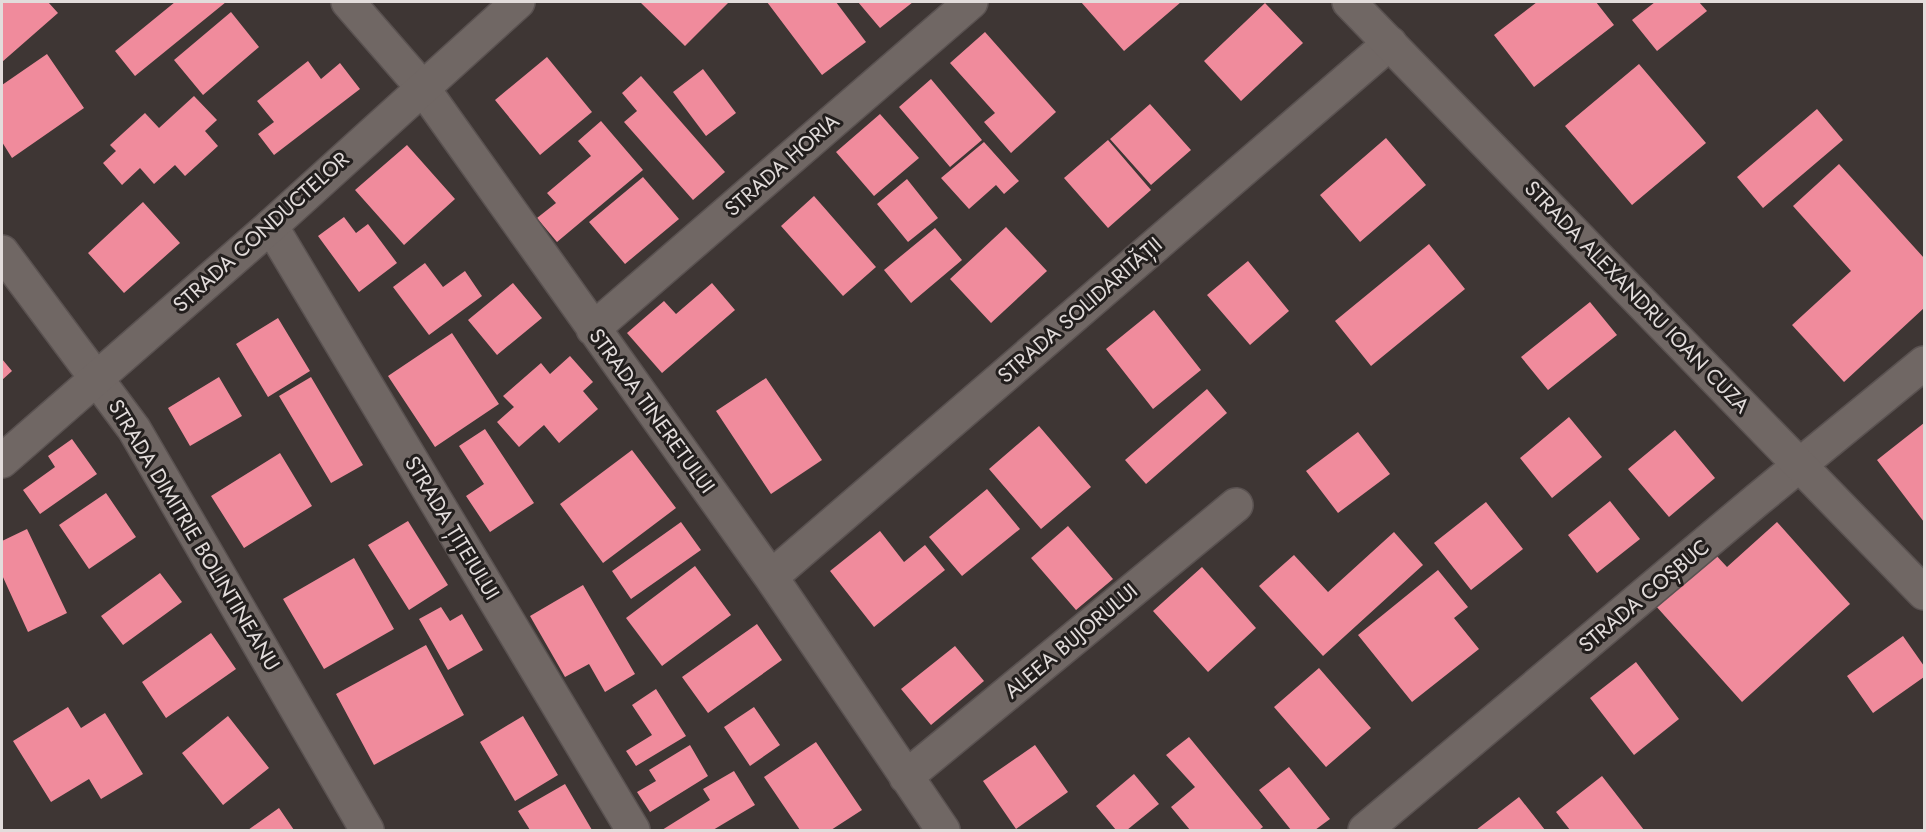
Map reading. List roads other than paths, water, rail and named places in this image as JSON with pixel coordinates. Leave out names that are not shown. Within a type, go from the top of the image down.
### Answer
[{"type":"street","name":"STRADA TINERETULUI","points":[[348,2],[422,87],[771,577],[943,831]]},
{"type":"street","name":"STRADA CONDUCTELOR","points":[[2,461],[271,226],[518,2]]},
{"type":"street","name":"STRADA HORIA","points":[[593,329],[971,2]]},
{"type":"street","name":"STRADA ALEXANDRU IOAN CUZA","points":[[1349,2],[1924,593]]},
{"type":"street","name":"STRADA SOLIDARITĂȚII","points":[[771,577],[1390,43]]},
{"type":"street","name":"STRADA ȚIȚEIULUI","points":[[271,226],[633,831]]},
{"type":"street","name":"STRADA DIMITRIE BOLINTINEANU","points":[[2,252],[134,429],[175,495],[368,831]]},
{"type":"street","name":"STRADA COȘBUC","points":[[1365,831],[1924,363]]},
{"type":"street","name":"ALEEA BUJORULUI","points":[[906,777],[1236,505]]}]
